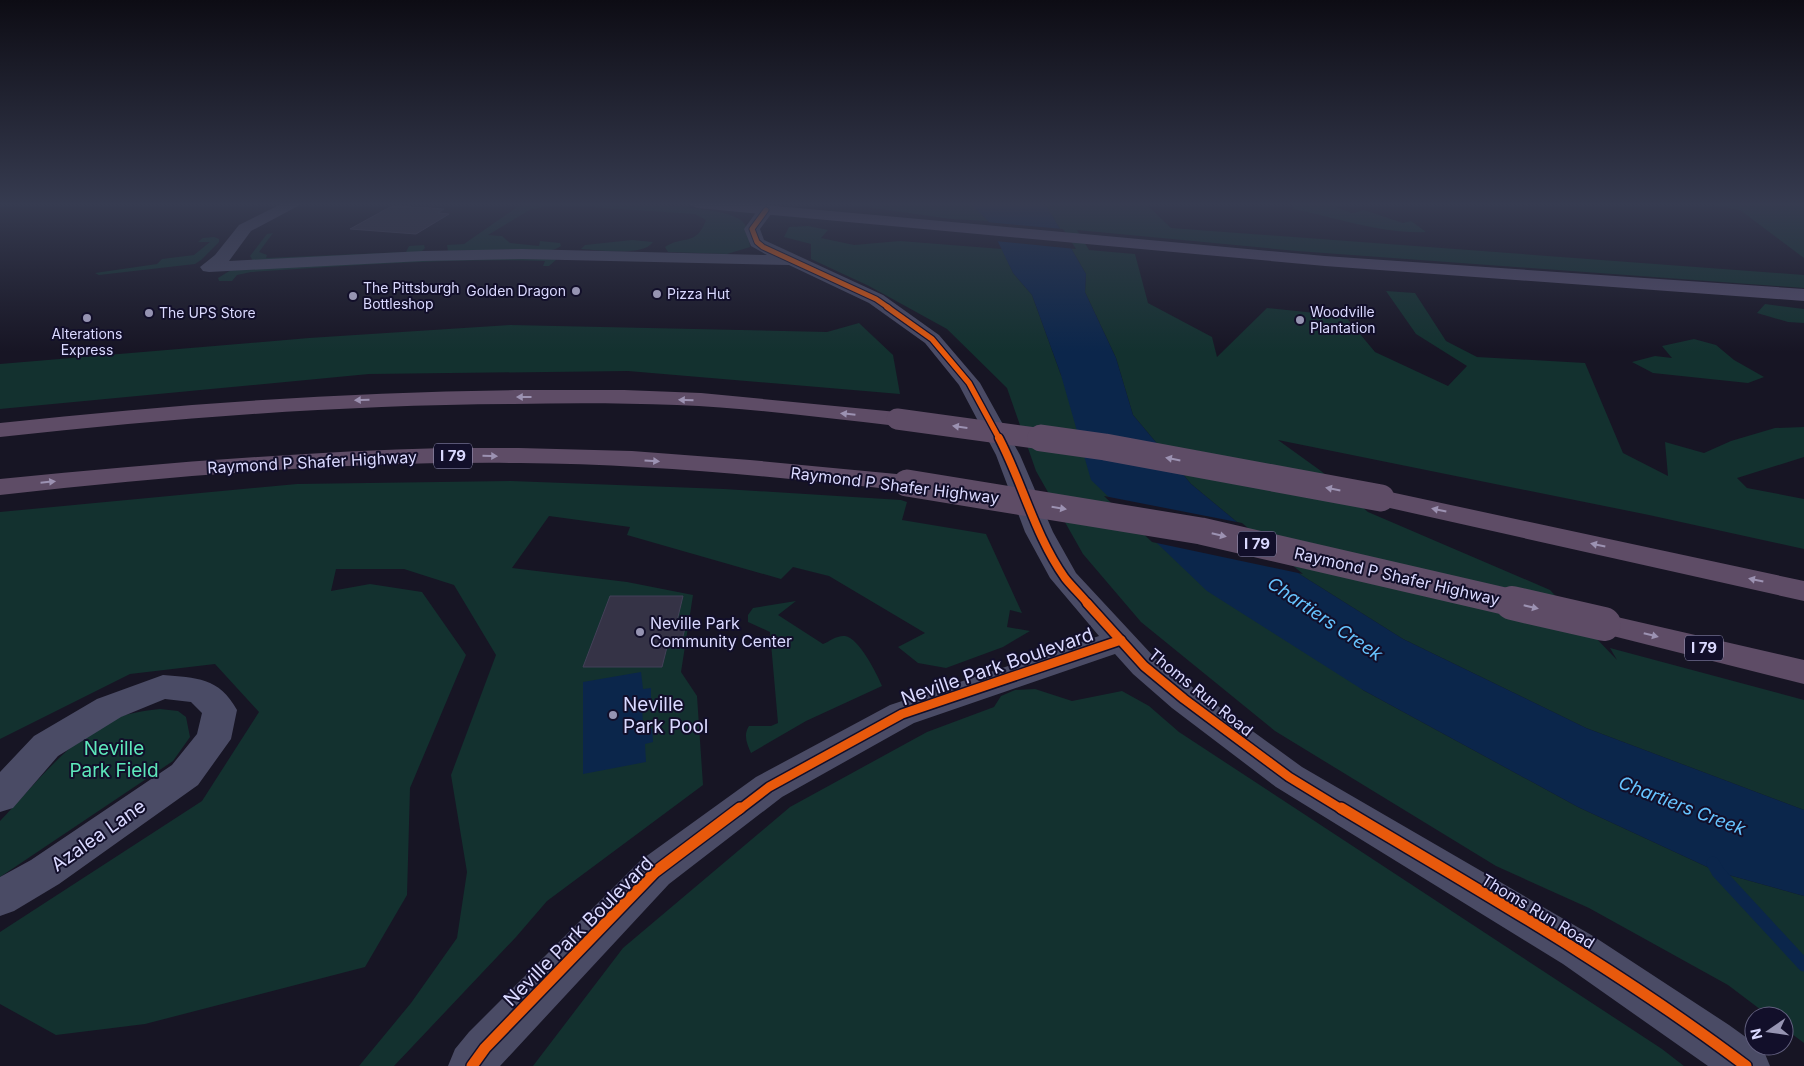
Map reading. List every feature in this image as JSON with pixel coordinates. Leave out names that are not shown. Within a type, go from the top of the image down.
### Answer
[{"type":"highway","points":[[0,430],[100,418],[304,402],[449,397],[576,396],[725,401],[897,419],[1105,446],[1380,498],[1804,591]]},
{"type":"highway","name":"Raymond P Shafer Highway","points":[[0,487],[154,471],[288,461],[467,456],[593,457],[734,466],[907,483],[1201,531],[1804,672]]},
{"type":"main road","points":[[1230,253],[1804,295]]},
{"type":"street","points":[[226,253],[221,259],[209,267],[423,256],[522,254],[797,261]]},
{"type":"street","points":[[720,260],[744,253]]},
{"type":"street","name":"Thoms Run Road","points":[[777,253],[876,299],[932,339],[969,383],[1008,455],[1039,532],[1065,578],[1144,666],[1184,699],[1289,777],[1578,950],[1746,1066]]},
{"type":"street","name":"Neville Park Boulevard","points":[[472,1066],[485,1048],[655,872],[769,787],[902,714],[1121,640]]},
{"type":"street","name":"Azalea Lane","points":[[0,797],[46,746],[109,708],[162,687],[200,691],[220,710],[213,739],[185,774],[45,872],[0,898]]},
{"type":"green space","points":[[197,253],[208,253],[195,264],[99,275],[95,273],[157,264],[162,259],[194,255]]},
{"type":"green space","points":[[253,253],[267,255],[266,258],[407,253],[253,261],[250,256]]},
{"type":"green space","points":[[690,253],[731,253],[727,254]]},
{"type":"green space","points":[[811,253],[1004,253],[1013,273],[1032,295],[1061,375],[1363,690],[1578,807],[1718,872],[1804,896],[1804,1043],[1794,1036],[1794,1006],[1756,1006],[1728,985],[1589,908],[1496,866],[1275,731],[1141,622],[1083,554],[1036,471],[1007,388],[947,329],[869,286],[811,259]]},
{"type":"green space","points":[[1074,253],[1135,254],[1148,303],[1212,337],[1217,357],[1267,308],[1345,316],[1375,352],[1448,386],[1467,366],[1416,334],[1386,291],[1415,293],[1446,341],[1477,357],[1585,363],[1623,453],[1668,476],[1665,442],[1704,453],[1731,441],[1775,428],[1804,427],[1804,457],[1737,478],[1747,488],[1804,499],[1804,549],[1649,515],[1278,440],[1321,471],[1368,512],[1550,590],[1617,660],[1610,648],[1804,700],[1804,810],[1586,728],[1403,639],[1301,575],[1191,484],[1133,415],[1116,358],[1085,292],[1086,274]]},
{"type":"green space","points":[[1321,253],[1504,253],[1804,275],[1804,288]]},
{"type":"green space","points":[[1797,253],[1804,253],[1804,258]]},
{"type":"green space","points":[[470,257],[557,259],[549,266],[543,266],[545,261],[435,262],[251,272],[237,275],[232,281],[219,281],[218,278],[231,270]]},
{"type":"green space","points":[[1765,304],[1804,309],[1804,323],[1788,322],[1757,313]]},
{"type":"green space","points":[[859,323],[893,355],[900,394],[628,371],[369,374],[0,409],[0,364],[309,338],[510,325],[827,332]]},
{"type":"green space","points":[[1694,339],[1716,345],[1734,360],[1764,377],[1748,383],[1653,373],[1632,362],[1655,356],[1672,358],[1662,346]]},
{"type":"green space","points":[[511,481],[724,489],[901,500],[907,502],[902,520],[986,534],[1022,613],[1010,610],[1007,627],[1030,631],[1003,647],[946,668],[918,663],[898,647],[925,633],[829,576],[793,567],[781,579],[627,535],[630,527],[549,516],[512,568],[627,582],[693,595],[681,672],[697,696],[703,785],[547,901],[516,937],[394,1066],[359,1066],[411,1003],[457,938],[467,872],[451,775],[496,655],[454,585],[404,569],[336,569],[331,591],[370,584],[422,592],[466,655],[410,788],[407,895],[365,967],[145,1024],[56,1035],[0,1004],[0,932],[202,801],[259,712],[215,664],[130,674],[0,739],[0,512],[297,484]]},
{"type":"green space","points":[[796,601],[778,615],[823,644],[839,636],[850,638],[867,657],[882,686],[806,721],[751,753],[746,736],[749,726],[771,726],[778,723],[770,632],[748,622],[748,615],[753,608]]},
{"type":"green space","points":[[1035,689],[1072,701],[1122,691],[1149,706],[1179,732],[1662,1049],[1684,1066],[533,1066],[623,948],[790,807],[927,732],[994,707],[1001,696],[1015,690]]},
{"type":"green space","name":"Neville Park Field","points":[[160,709],[178,711],[186,717],[190,737],[173,761],[0,877],[0,821],[38,779],[82,738],[97,728],[123,716]]},
{"type":"water","name":"Chartiers Creek","points":[[1003,253],[1074,253],[1086,274],[1085,292],[1116,358],[1133,415],[1191,484],[1301,575],[1403,639],[1586,728],[1804,810],[1804,896],[1718,872],[1578,807],[1363,690],[1207,591],[1091,480],[1061,375],[1032,295],[1013,273]]},
{"type":"water","name":"Neville Park Pool","points":[[641,672],[643,689],[651,688],[651,702],[642,703],[643,729],[652,728],[653,742],[645,744],[646,762],[583,774],[583,682]]},
{"type":"pier","points":[[1104,496],[1242,523],[1303,574],[1152,542]]},
{"type":"building","name":"Neville Park Community Center","points":[[610,596],[683,596],[677,621],[687,620],[681,644],[668,643],[662,667],[583,667]]},
{"type":"waterway","points":[[1713,863],[1718,872],[1804,965]]},
{"type":"cycle path","points":[[775,253],[876,299],[932,339],[969,383],[1008,455],[1039,532],[1065,578],[1144,666],[1184,699],[1289,777],[1578,950],[1713,1041],[1746,1066]]},
{"type":"cycle path","points":[[472,1066],[485,1048],[655,872],[769,787],[902,714],[1121,640]]},
{"type":"place","name":"Golden Dragon","points":[[576,291]]},
{"type":"place","name":"Pizza Hut","points":[[657,294]]},
{"type":"place","name":"The Pittsburgh Bottleshop","points":[[353,296]]},
{"type":"place","name":"The UPS Store","points":[[149,313]]},
{"type":"place","name":"Alterations Express","points":[[87,318]]},
{"type":"place","name":"Woodville Plantation","points":[[1300,320]]},
{"type":"place","name":"Neville Park Community Center","points":[[640,632]]},
{"type":"place","name":"Neville Park Pool","points":[[613,715]]}]
